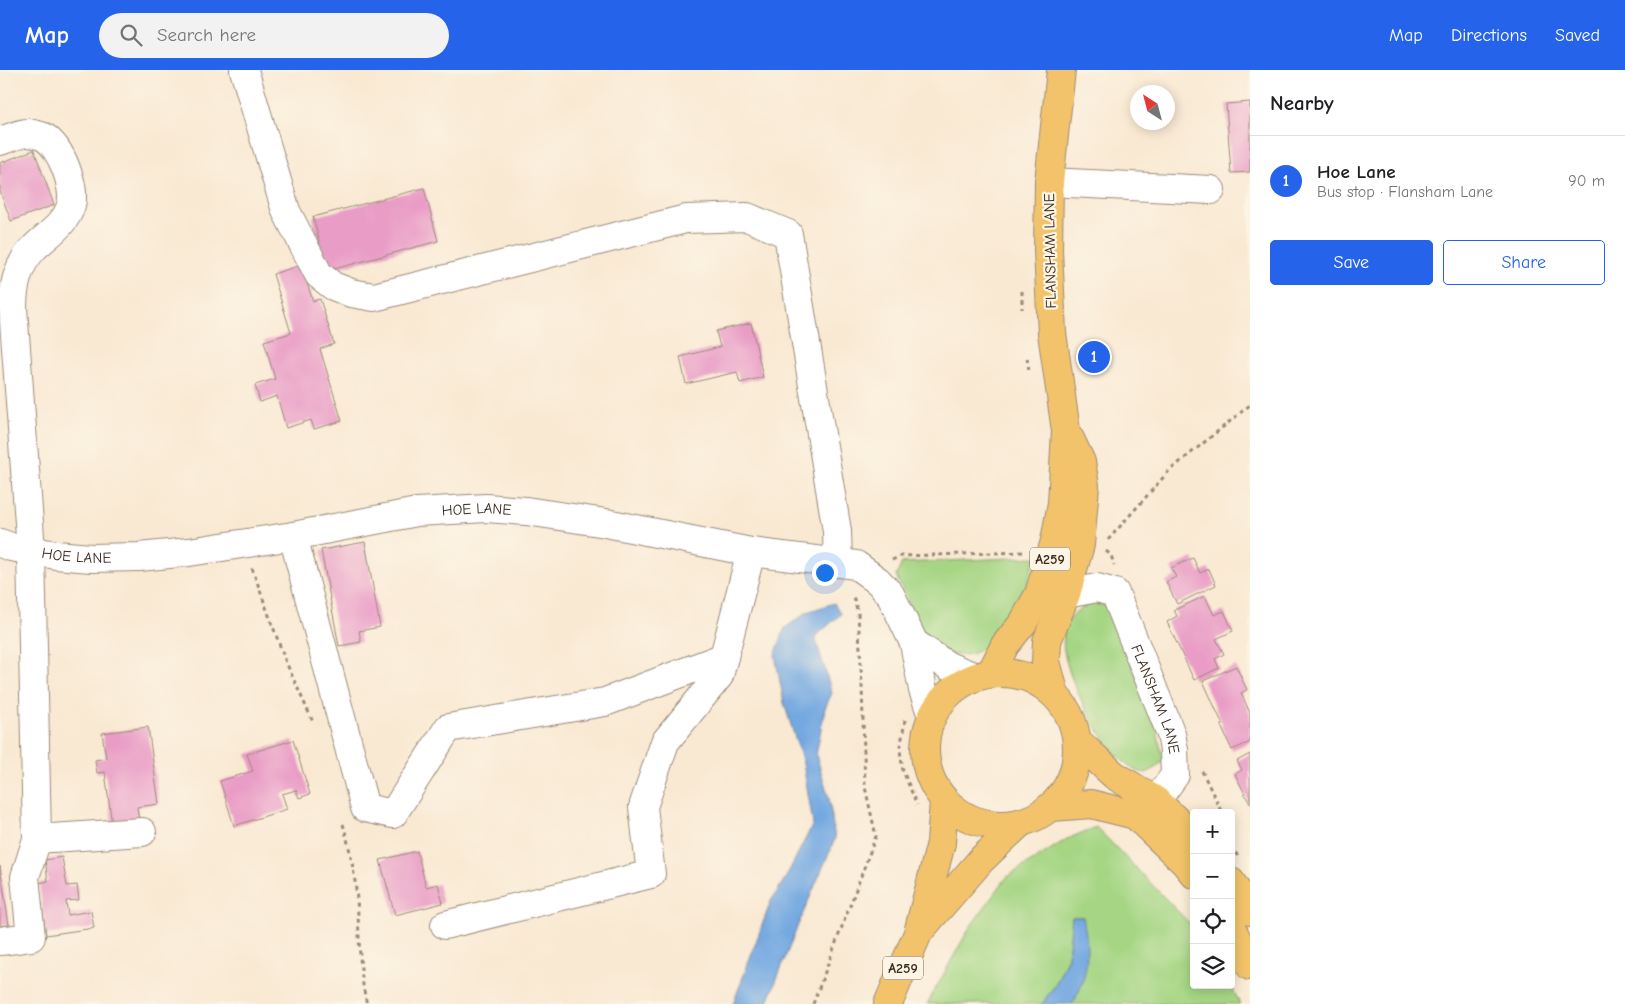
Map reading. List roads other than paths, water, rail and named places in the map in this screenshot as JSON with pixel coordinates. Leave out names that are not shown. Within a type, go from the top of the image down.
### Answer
[{"type":"main road","name":"FLANSHAM LANE","points":[[983,675],[1023,623],[1039,594],[1055,541],[1062,503],[1066,431],[1052,333],[1048,250],[1049,182],[1061,70]]},
{"type":"main road","name":"FLANSHAM LANE","points":[[1055,695],[1046,662],[1047,640],[1066,594],[1080,545],[1084,486],[1081,462],[1066,431]]},
{"type":"main road","points":[[1014,674],[1036,682],[1055,695],[1066,709],[1073,724],[1077,741],[1077,759],[1072,777],[1063,794],[1051,807],[1036,817],[1020,823],[1000,826],[979,823],[960,814],[944,801],[932,782],[925,760],[925,738],[932,716],[942,700],[957,687],[983,675],[1014,674]]},
{"type":"main road","points":[[1077,741],[1114,775],[1156,801],[1190,833]]},
{"type":"main road","name":"A259","points":[[888,1004],[918,933],[941,843],[944,801]]},
{"type":"main road","points":[[1051,807],[1091,804],[1135,815],[1190,869]]},
{"type":"main road","name":"A259","points":[[918,933],[982,859],[1020,823]]},
{"type":"main road","points":[[1235,888],[1250,911]]},
{"type":"main road","points":[[1235,935],[1250,966]]},
{"type":"street","points":[[244,70],[286,211],[319,275],[333,286],[351,293],[374,297],[686,219],[746,217],[788,234],[837,531],[838,563]]},
{"type":"street","points":[[0,141],[28,133],[44,137],[61,156],[72,188],[71,206],[63,221],[32,250],[13,286],[31,550],[37,839],[25,877],[31,937],[0,941]]},
{"type":"street","points":[[1049,182],[1211,190]]},
{"type":"street","name":"HOE LANE","points":[[0,543],[56,555],[91,558],[140,556],[189,552],[293,536],[417,512],[486,508],[526,511],[606,523],[751,552],[856,565],[878,581],[890,594],[914,643],[923,690],[932,716]]},
{"type":"street","points":[[293,536],[365,808],[393,814],[448,728],[605,702],[724,657]]},
{"type":"street","points":[[445,925],[651,874],[643,807],[665,742],[719,676],[751,552]]},
{"type":"street","name":"FLANSHAM LANE","points":[[1066,594],[1097,588],[1115,593],[1171,734],[1175,775],[1156,801]]},
{"type":"street","name":"HOE LANE","points":[[914,643],[948,666],[983,675]]},
{"type":"street","points":[[37,839],[142,832]]},
{"type":"water","points":[[834,603],[841,614],[815,637],[832,693],[825,708],[816,755],[829,798],[835,839],[767,1004],[733,1004],[771,901],[786,877],[813,824],[803,763],[784,703],[775,655],[785,628],[807,612]]},
{"type":"water","points":[[1072,917],[1083,917],[1085,928],[1087,951],[1082,983],[1072,1004],[1042,1004],[1056,984],[1068,957]]},
{"type":"place","name":"Hoe Lane","points":[[1094,357]]}]
